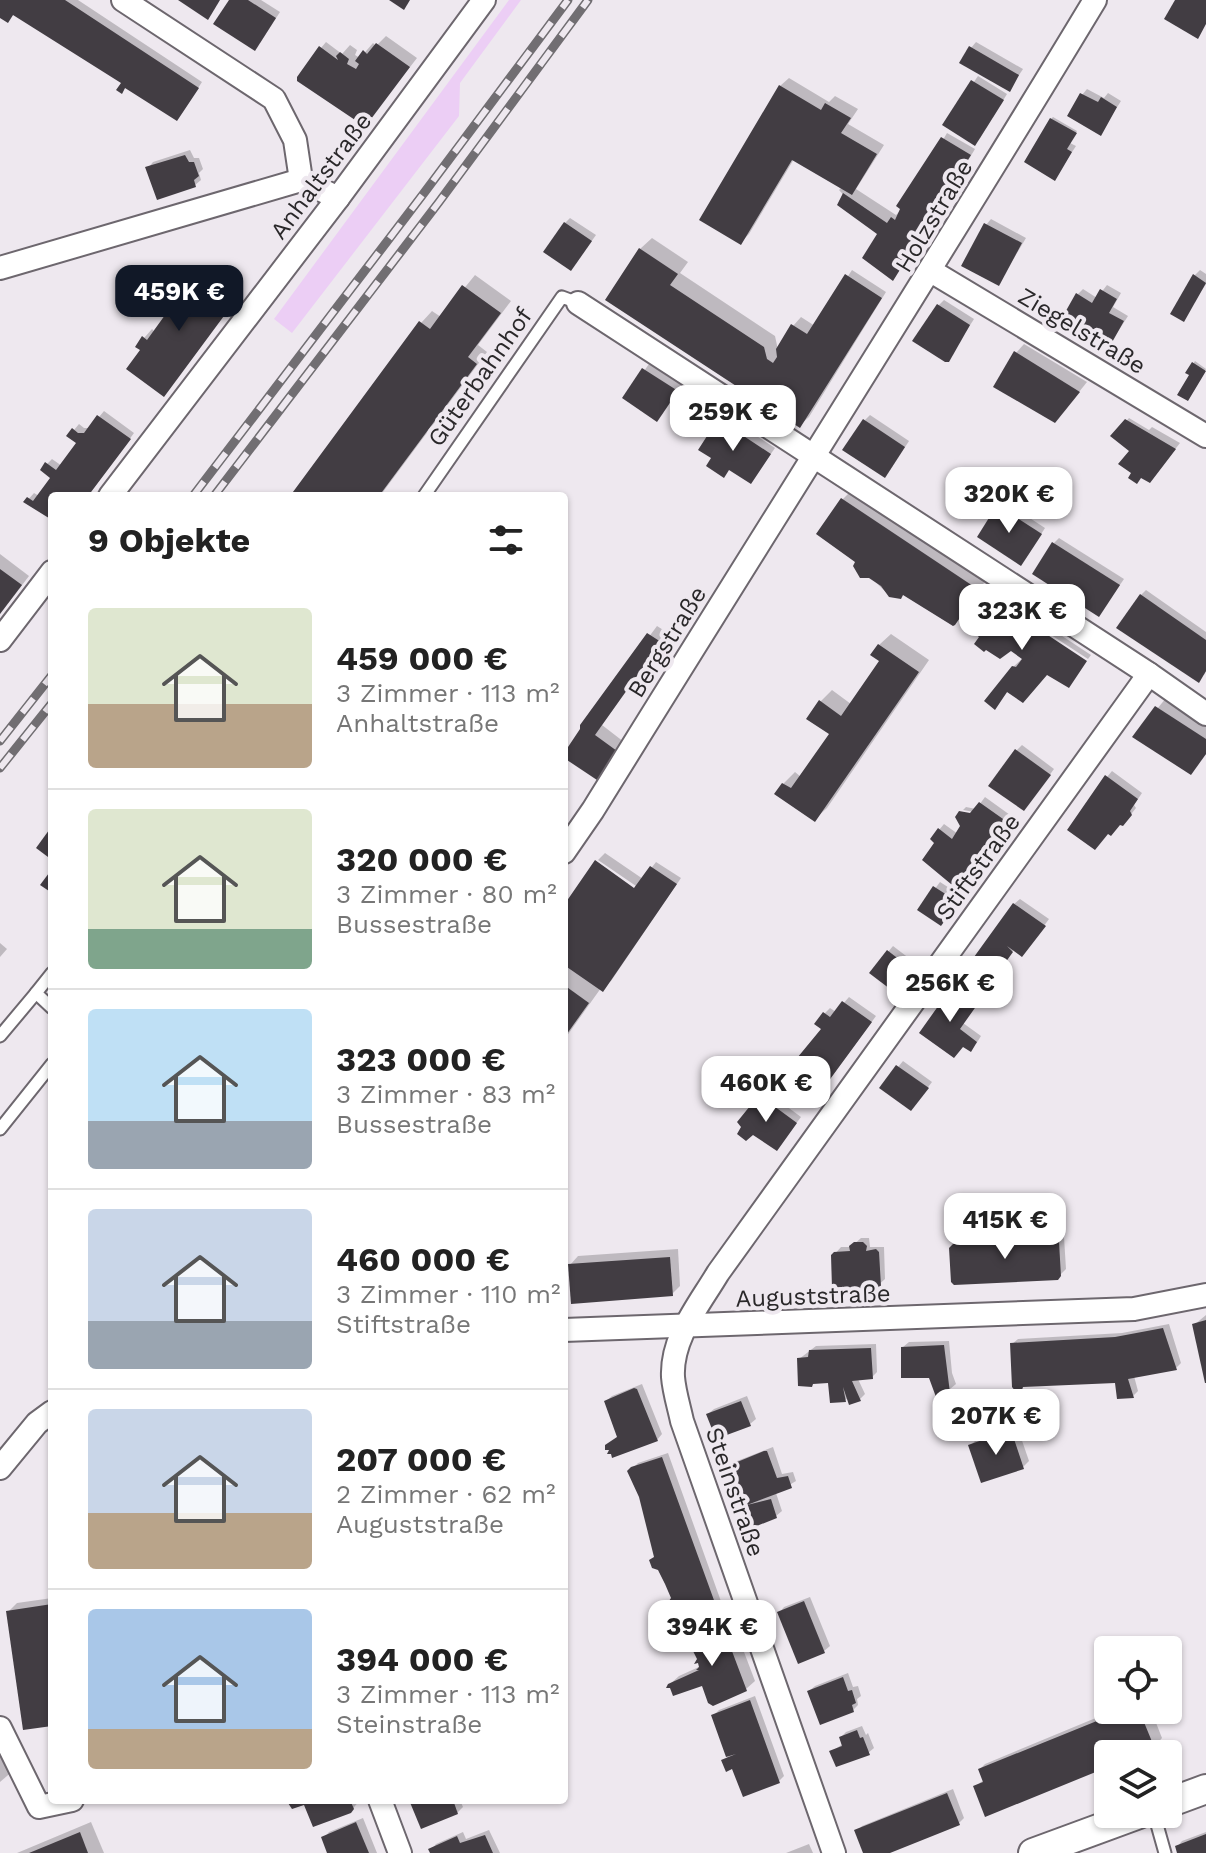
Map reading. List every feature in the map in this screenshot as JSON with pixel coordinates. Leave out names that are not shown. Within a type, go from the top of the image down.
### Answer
[{"type":"street","points":[[123,0],[274,99],[295,140],[301,180]]},
{"type":"street","name":"Anhaltstraße","points":[[113,492],[338,198],[484,0]]},
{"type":"street","name":"Holzstraße","points":[[812,457],[931,271],[1095,0]]},
{"type":"street","points":[[0,268],[301,180],[338,198]]},
{"type":"street","name":"Ziegelstraße","points":[[931,271],[1206,436]]},
{"type":"street","points":[[578,303],[1206,714]]},
{"type":"street","name":"Bergstraße","points":[[568,846],[812,457]]},
{"type":"street","points":[[0,640],[48,577]]},
{"type":"street","name":"Stiftstraße","points":[[685,1327],[718,1273],[1149,674]]},
{"type":"street","name":"Auguststraße","points":[[568,1330],[1134,1309],[1206,1295]]},
{"type":"street","name":"Steinstraße","points":[[685,1327],[676,1350],[673,1377],[682,1421],[834,1853]]},
{"type":"street","points":[[0,1468],[37,1423],[48,1415]]},
{"type":"street","points":[[0,1728],[39,1807],[53,1804]]},
{"type":"street","points":[[1182,1798],[1206,1789]]},
{"type":"street","points":[[382,1804],[400,1853]]},
{"type":"street","points":[[1033,1853],[1101,1828]]},
{"type":"lane","name":"Güterbahnhof","points":[[427,492],[562,297],[578,303]]},
{"type":"lane","points":[[0,1036],[48,978]]},
{"type":"lane","points":[[36,993],[48,1004]]},
{"type":"lane","points":[[0,1129],[48,1069]]},
{"type":"lane","points":[[1158,1828],[1165,1853]]},
{"type":"shaded area","points":[[509,0],[521,0],[460,83],[459,116],[292,333],[274,319]]},
{"type":"building","points":[[0,0],[65,0],[199,88],[177,121],[125,88],[122,94],[116,90],[121,83],[13,15],[8,23],[0,18]]},
{"type":"building","points":[[178,0],[220,0],[208,20]]},
{"type":"building","points":[[229,0],[248,0],[276,18],[255,51],[213,24]]},
{"type":"building","points":[[389,0],[410,0],[404,10]]},
{"type":"building","points":[[1175,0],[1206,0],[1206,24],[1198,39],[1164,19]]},
{"type":"building","points":[[376,43],[410,67],[368,123],[361,124],[297,81],[319,46],[338,60],[336,56],[340,52],[349,59],[347,64],[356,69],[359,64],[355,61],[363,50],[367,54]]},
{"type":"building","points":[[969,46],[1019,75],[1010,92],[959,63]]},
{"type":"building","points":[[971,80],[1004,100],[975,146],[942,125]]},
{"type":"building","points":[[779,85],[821,110],[825,103],[851,118],[841,133],[877,154],[852,195],[792,160],[741,245],[699,220]]},
{"type":"building","points":[[1080,93],[1098,102],[1101,97],[1117,107],[1101,136],[1067,116]]},
{"type":"building","points":[[1050,118],[1077,133],[1067,149],[1072,152],[1055,181],[1024,162]]},
{"type":"building","points":[[941,137],[971,155],[893,281],[862,258],[877,234],[837,205],[843,193],[887,223],[891,217],[895,220],[900,209],[896,206]]},
{"type":"building","points":[[185,155],[189,162],[194,162],[199,176],[194,180],[196,187],[157,200],[145,167]]},
{"type":"building","points":[[564,222],[592,241],[571,271],[543,252]]},
{"type":"building","points":[[984,223],[1022,243],[999,286],[961,266]]},
{"type":"building","points":[[639,248],[678,274],[670,285],[764,347],[767,359],[773,363],[777,357],[776,349],[791,324],[807,334],[845,274],[882,298],[800,428],[605,300]]},
{"type":"building","points":[[197,274],[235,301],[164,397],[126,369],[140,350],[135,347],[142,336],[147,340],[173,304],[162,295],[173,280],[186,289]]},
{"type":"building","points":[[1193,274],[1206,283],[1184,322],[1170,314]]},
{"type":"building","points":[[462,285],[501,313],[468,357],[477,364],[382,492],[293,492],[419,321],[430,329]]},
{"type":"building","points":[[1100,289],[1117,299],[1109,313],[1124,321],[1106,353],[1058,325],[1076,293],[1092,303]]},
{"type":"building","points":[[937,304],[970,325],[949,362],[912,341]]},
{"type":"building","points":[[1014,351],[1080,392],[1055,423],[993,387]]},
{"type":"building","points":[[1192,362],[1206,371],[1188,401],[1177,395],[1189,375],[1185,373]]},
{"type":"building","points":[[642,368],[678,391],[657,422],[622,398]]},
{"type":"building","points":[[97,415],[131,439],[91,492],[48,492],[48,518],[23,502],[27,497],[33,501],[50,478],[40,470],[45,462],[56,470],[76,443],[66,436],[72,428],[84,433]]},
{"type":"building","points":[[718,419],[771,454],[751,484],[729,470],[724,478],[706,466],[711,458],[698,450]]},
{"type":"building","points":[[863,419],[905,447],[885,478],[842,450]]},
{"type":"building","points":[[1125,419],[1176,449],[1150,483],[1141,478],[1137,484],[1128,478],[1131,473],[1118,464],[1129,451],[1110,436]]},
{"type":"building","points":[[841,498],[979,590],[955,625],[903,595],[901,599],[889,597],[881,586],[869,578],[860,578],[853,566],[855,562],[816,534]]},
{"type":"building","points":[[997,505],[1042,534],[1021,566],[977,537]]},
{"type":"building","points":[[1052,542],[1120,585],[1099,617],[1032,574]]},
{"type":"building","points":[[0,569],[22,585],[0,614]]},
{"type":"building","points":[[1140,594],[1206,640],[1206,671],[1199,683],[1116,628]]},
{"type":"building","points":[[989,596],[1087,661],[1069,688],[1047,675],[1023,703],[1007,692],[995,710],[984,701],[1012,666],[1016,667],[1022,659],[1011,651],[1000,659],[974,644],[979,637],[967,627]]},
{"type":"building","points":[[647,633],[661,642],[595,735],[617,751],[597,780],[568,761],[568,747],[580,725]]},
{"type":"building","points":[[878,644],[919,672],[815,822],[774,794],[782,783],[791,788],[829,734],[806,719],[819,700],[841,716],[879,661],[870,655]]},
{"type":"building","points":[[1155,706],[1206,739],[1206,754],[1191,775],[1132,737]]},
{"type":"building","points":[[1015,749],[1051,775],[1024,811],[988,786]]},
{"type":"building","points":[[1105,775],[1138,799],[1130,811],[1132,815],[1123,826],[1120,825],[1111,836],[1108,834],[1095,850],[1067,830]]},
{"type":"building","points":[[979,802],[1013,826],[963,894],[922,860],[934,843],[930,839],[938,828],[952,839],[960,826],[955,817],[959,811],[970,813]]},
{"type":"building","points":[[48,832],[48,857],[36,848]]},
{"type":"building","points":[[595,860],[634,888],[650,866],[677,884],[603,992],[568,968],[568,899]]},
{"type":"building","points":[[48,874],[48,890],[40,885]]},
{"type":"building","points":[[933,886],[958,902],[941,926],[917,910]]},
{"type":"building","points":[[1013,903],[1046,926],[1022,957],[1007,946],[1013,952],[997,974],[974,957]]},
{"type":"building","points":[[887,950],[910,968],[894,992],[869,973]]},
{"type":"building","points":[[568,988],[589,1003],[568,1032]]},
{"type":"building","points":[[951,988],[977,1005],[960,1029],[977,1042],[971,1052],[963,1047],[954,1058],[919,1033]]},
{"type":"building","points":[[842,1001],[872,1022],[814,1101],[773,1075],[781,1065],[788,1069],[821,1029],[814,1024],[823,1012],[830,1017]]},
{"type":"building","points":[[896,1065],[929,1088],[911,1111],[879,1088]]},
{"type":"building","points":[[759,1095],[797,1123],[777,1151],[753,1135],[746,1141],[737,1134],[741,1127],[737,1122]]},
{"type":"building","points":[[1004,1228],[1012,1240],[1059,1242],[1061,1276],[1058,1280],[954,1285],[951,1282],[949,1248],[953,1244],[997,1242],[996,1232]]},
{"type":"building","points":[[854,1242],[863,1242],[867,1246],[866,1251],[876,1249],[879,1252],[881,1286],[877,1289],[835,1291],[832,1288],[831,1255],[850,1251],[849,1246]]},
{"type":"building","points":[[670,1257],[673,1296],[571,1304],[568,1264]]},
{"type":"building","points":[[1206,1320],[1206,1383],[1205,1383],[1192,1324]]},
{"type":"building","points":[[1163,1328],[1177,1370],[1128,1379],[1134,1398],[1117,1399],[1115,1383],[1023,1387],[1016,1392],[1012,1387],[1010,1343],[1115,1337]]},
{"type":"building","points":[[944,1345],[950,1393],[936,1397],[929,1378],[901,1378],[901,1347]]},
{"type":"building","points":[[871,1348],[873,1379],[852,1381],[861,1401],[849,1405],[843,1387],[846,1402],[830,1403],[828,1383],[798,1386],[797,1358],[808,1357],[809,1350]]},
{"type":"building","points":[[634,1388],[658,1441],[612,1458],[611,1454],[607,1454],[609,1450],[605,1450],[605,1445],[617,1437],[604,1401]]},
{"type":"building","points":[[741,1401],[751,1426],[716,1439],[706,1414]]},
{"type":"building","points":[[1011,1430],[1024,1469],[981,1483],[968,1445]]},
{"type":"building","points":[[767,1451],[777,1478],[788,1476],[792,1488],[747,1505],[771,1499],[777,1518],[749,1529],[725,1467]]},
{"type":"building","points":[[662,1457],[719,1614],[682,1629],[675,1613],[670,1613],[666,1605],[671,1598],[665,1584],[649,1560],[654,1557],[639,1497],[627,1471]]},
{"type":"building","points":[[804,1601],[825,1653],[798,1664],[777,1612]]},
{"type":"building","points":[[48,1605],[48,1727],[23,1730],[6,1611]]},
{"type":"building","points":[[721,1622],[747,1691],[713,1706],[708,1703],[702,1686],[673,1696],[670,1688],[666,1688],[668,1684],[699,1670],[696,1670],[699,1667],[698,1663],[694,1664],[697,1659],[686,1637]]},
{"type":"building","points":[[843,1677],[848,1691],[852,1690],[856,1703],[852,1705],[854,1712],[820,1725],[807,1691]]},
{"type":"building","points":[[750,1700],[780,1783],[743,1797],[732,1769],[726,1772],[721,1760],[736,1754],[726,1757],[711,1715]]},
{"type":"building","points":[[1094,1722],[1145,1724],[1151,1740],[1094,1740],[1094,1773],[985,1817],[973,1786],[983,1782],[978,1769]]},
{"type":"building","points":[[857,1730],[870,1755],[836,1767],[829,1751],[842,1746],[839,1737]]},
{"type":"building","points":[[947,1793],[960,1825],[890,1853],[863,1853],[854,1830]]},
{"type":"building","points":[[289,1804],[352,1804],[354,1809],[351,1813],[313,1827],[304,1805],[292,1809]]},
{"type":"building","points":[[411,1804],[454,1804],[458,1814],[421,1829]]},
{"type":"building","points":[[356,1822],[369,1853],[327,1853],[321,1837]]},
{"type":"building","points":[[80,1832],[88,1853],[29,1853]]},
{"type":"building","points":[[1206,1834],[1206,1853],[1177,1853],[1175,1846]]},
{"type":"building","points":[[485,1835],[493,1853],[430,1853],[428,1849],[457,1836],[460,1843]]},
{"type":"railway","points":[[196,492],[568,0]]},
{"type":"railway","points":[[217,492],[439,202],[588,0]]},
{"type":"railway","points":[[0,741],[48,680]]},
{"type":"railway","points":[[0,768],[48,708]]}]
